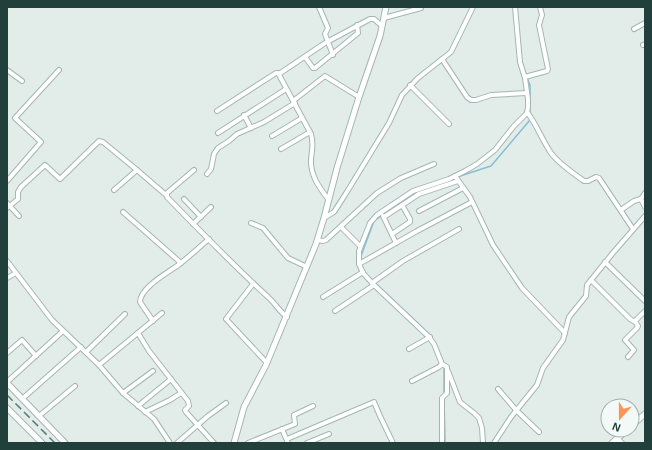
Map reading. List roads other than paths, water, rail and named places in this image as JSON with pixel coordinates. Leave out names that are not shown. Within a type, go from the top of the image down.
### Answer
[{"type":"street","points":[[319,7],[328,28],[325,33],[333,55]]},
{"type":"street","points":[[234,443],[244,407],[267,364],[317,240],[328,199],[382,26],[386,7]]},
{"type":"street","points":[[324,218],[334,212],[345,195],[389,123],[399,100],[410,86],[453,49],[473,7]]},
{"type":"street","points":[[515,7],[520,62],[527,77],[529,114],[536,123],[554,157],[584,181],[588,181],[596,177],[599,178],[633,228]]},
{"type":"street","points":[[527,77],[547,71],[548,69],[539,25],[542,15],[540,7]]},
{"type":"street","points":[[384,18],[420,8]]},
{"type":"street","points":[[217,111],[276,73],[279,74],[327,42],[357,25],[372,18],[382,26]]},
{"type":"street","points":[[634,29],[645,23]]},
{"type":"street","points":[[305,57],[314,69],[358,33],[357,25]]},
{"type":"street","points":[[442,59],[470,100],[476,100],[491,95],[527,93]]},
{"type":"street","points":[[7,70],[22,81]]},
{"type":"street","points":[[7,181],[41,142],[15,118],[59,70]]},
{"type":"street","points":[[279,74],[310,132],[313,143],[311,161],[314,177],[328,199]]},
{"type":"street","points":[[207,174],[211,169],[214,154],[218,148],[237,134],[269,119],[294,102],[325,76],[359,97]]},
{"type":"street","points":[[410,86],[449,124]]},
{"type":"street","points":[[218,132],[286,89]]},
{"type":"street","points":[[483,443],[482,428],[479,418],[460,402],[430,337],[362,272],[358,254],[370,223],[418,194],[456,178],[471,168],[495,150],[529,114]]},
{"type":"street","points":[[244,115],[251,128]]},
{"type":"street","points":[[272,136],[302,118]]},
{"type":"street","points":[[281,149],[310,132]]},
{"type":"street","points":[[19,216],[8,205],[18,198],[18,192],[21,187],[46,165],[60,179],[99,141],[103,142],[166,195],[193,224],[270,299],[280,312],[287,317]]},
{"type":"street","points":[[317,240],[325,241],[377,193],[401,178],[434,164]]},
{"type":"street","points":[[114,190],[137,170]]},
{"type":"street","points":[[166,195],[194,170]]},
{"type":"street","points":[[456,178],[472,202],[493,245],[522,288],[565,332]]},
{"type":"street","points":[[383,215],[413,191],[456,178]]},
{"type":"street","points":[[419,211],[464,188]]},
{"type":"street","points":[[621,210],[634,200],[641,199],[645,193]]},
{"type":"street","points":[[184,199],[201,217]]},
{"type":"street","points":[[641,199],[645,207]]},
{"type":"street","points":[[360,263],[472,202]]},
{"type":"street","points":[[392,234],[410,222],[410,219],[402,205]]},
{"type":"street","points":[[193,224],[211,207]]},
{"type":"street","points":[[124,212],[181,263]]},
{"type":"street","points":[[383,215],[396,243]]},
{"type":"street","points":[[494,443],[504,426],[537,385],[543,368],[562,342],[569,317],[586,296],[587,286],[633,228],[645,216]]},
{"type":"street","points":[[251,223],[263,228],[288,258],[307,267]]},
{"type":"street","points":[[340,228],[360,246]]},
{"type":"street","points":[[335,311],[403,261],[459,229]]},
{"type":"street","points":[[153,321],[140,302],[142,295],[149,286],[181,263],[209,239]]},
{"type":"street","points":[[7,262],[52,320],[99,365],[123,393],[158,424],[170,443]]},
{"type":"street","points":[[605,262],[645,300]]},
{"type":"street","points":[[323,297],[362,272]]},
{"type":"street","points":[[7,278],[16,273]]},
{"type":"street","points":[[591,280],[630,319],[635,322],[638,328],[625,341],[634,350],[628,357]]},
{"type":"street","points":[[253,284],[226,318],[267,364]]},
{"type":"street","points":[[635,322],[645,311]]},
{"type":"street","points":[[86,352],[125,314]]},
{"type":"street","points":[[99,365],[162,314]]},
{"type":"street","points":[[63,331],[7,383],[65,443]]},
{"type":"street","points":[[138,333],[149,351],[189,405],[185,411],[214,443]]},
{"type":"street","points":[[409,349],[430,337]]},
{"type":"street","points":[[7,353],[22,340],[36,356]]},
{"type":"street","points":[[22,399],[81,347]]},
{"type":"street","points":[[412,381],[439,367],[444,366]]},
{"type":"street","points":[[442,443],[444,396],[448,390],[444,366]]},
{"type":"street","points":[[123,393],[153,371]]},
{"type":"street","points":[[138,406],[171,379]]},
{"type":"street","points":[[39,416],[74,386]]},
{"type":"street","points":[[498,389],[516,410],[539,432]]},
{"type":"street","points":[[145,412],[181,393]]},
{"type":"street","points":[[282,429],[287,441],[374,402],[393,443]]},
{"type":"street","points":[[177,443],[226,403]]},
{"type":"street","points":[[248,443],[295,423],[294,416],[313,406]]},
{"type":"street","points":[[7,408],[42,443]]},
{"type":"street","points":[[307,443],[329,434]]},
{"type":"street","points":[[612,443],[617,438],[622,443]]},
{"type":"waterway","points":[[527,78],[530,85],[530,98]]},
{"type":"waterway","points":[[530,106],[530,114]]},
{"type":"waterway","points":[[457,177],[491,166],[530,120]]},
{"type":"waterway","points":[[361,256],[374,221],[413,194],[437,185]]},
{"type":"waterway","points":[[370,278],[428,333]]},
{"type":"waterway","points":[[436,345],[444,363]]},
{"type":"waterway","points":[[444,367],[444,393]]},
{"type":"waterway","points":[[444,397],[445,443]]},
{"type":"railway","points":[[7,395],[55,443]]}]
